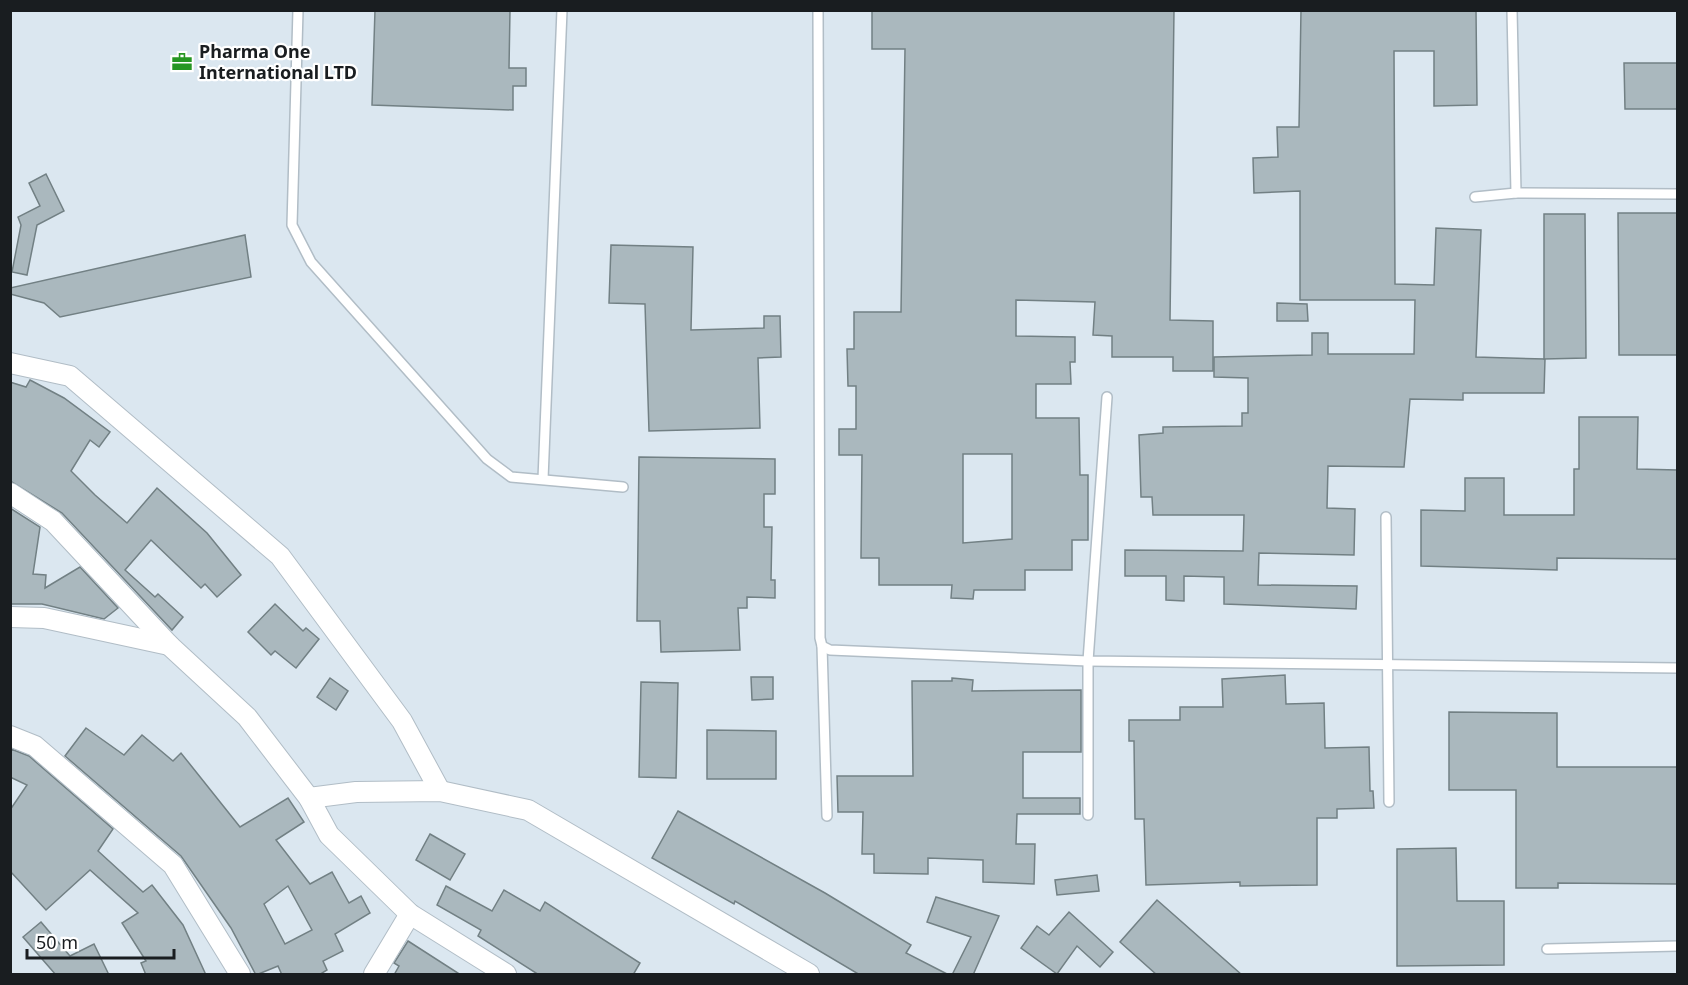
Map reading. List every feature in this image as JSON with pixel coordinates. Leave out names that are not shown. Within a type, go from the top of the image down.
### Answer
[{"type":"street","points":[[10,363],[70,376],[280,556],[402,721],[440,791]]},
{"type":"street","points":[[10,494],[54,521],[169,645],[247,717],[309,798],[329,835],[410,914],[506,975]]},
{"type":"street","points":[[10,617],[45,618],[169,645]]},
{"type":"street","points":[[10,735],[35,746],[172,865],[240,975]]},
{"type":"street","points":[[309,798],[356,792],[440,791],[528,810],[808,975]]},
{"type":"street","points":[[374,975],[410,914]]},
{"type":"lane","points":[[298,10],[292,225],[311,262],[487,459],[511,477],[623,487]]},
{"type":"lane","points":[[543,479],[562,10]]},
{"type":"lane","points":[[818,10],[820,638],[827,816]]},
{"type":"lane","points":[[1512,10],[1516,194]]},
{"type":"lane","points":[[1475,197],[1516,194],[1677,194]]},
{"type":"lane","points":[[1088,815],[1088,661],[1107,397]]},
{"type":"lane","points":[[1386,517],[1389,802]]},
{"type":"lane","points":[[822,646],[830,650],[1088,661],[1677,668]]},
{"type":"lane","points":[[1547,949],[1677,946]]},
{"type":"building","points":[[375,10],[510,10],[509,68],[526,68],[526,86],[513,86],[513,110],[372,105]]},
{"type":"building","points":[[872,10],[1174,10],[1170,320],[1213,321],[1213,371],[1173,371],[1173,357],[1112,357],[1112,336],[1093,335],[1095,302],[1016,300],[1016,336],[1075,337],[1075,362],[1070,362],[1071,384],[1036,384],[1036,418],[1079,418],[1080,475],[1088,475],[1088,540],[1072,540],[1072,570],[1025,570],[1025,590],[974,590],[973,599],[951,598],[952,585],[879,585],[879,558],[861,558],[862,455],[839,455],[839,429],[856,429],[856,386],[848,386],[847,349],[854,349],[854,312],[901,312],[905,49],[872,49]],"holes":[[[963,454],[1012,454],[1012,539],[963,543]]]},
{"type":"building","points":[[1301,10],[1476,10],[1477,105],[1434,106],[1434,51],[1394,51],[1395,284],[1434,285],[1436,228],[1481,230],[1476,357],[1545,359],[1544,393],[1463,393],[1463,400],[1410,399],[1404,467],[1328,466],[1327,508],[1355,509],[1354,555],[1259,553],[1258,585],[1357,586],[1356,609],[1224,604],[1224,577],[1184,576],[1184,601],[1166,600],[1166,576],[1125,576],[1125,550],[1243,551],[1244,515],[1153,515],[1152,497],[1141,497],[1139,435],[1163,433],[1163,427],[1242,426],[1242,413],[1248,413],[1248,378],[1214,377],[1214,357],[1312,355],[1312,333],[1328,333],[1328,354],[1414,354],[1415,300],[1300,300],[1300,191],[1254,193],[1253,158],[1278,157],[1277,127],[1299,127]]},
{"type":"building","points":[[1624,63],[1677,63],[1677,109],[1625,109]]},
{"type":"building","points":[[46,174],[64,211],[37,225],[27,275],[12,272],[21,225],[18,217],[40,206],[29,183]]},
{"type":"building","points":[[1618,213],[1677,213],[1677,355],[1619,355]]},
{"type":"building","points":[[1544,214],[1585,214],[1586,358],[1544,359]]},
{"type":"building","points":[[245,235],[251,277],[60,317],[44,303],[10,294],[10,288]]},
{"type":"building","points":[[611,245],[693,247],[691,330],[764,328],[764,316],[780,316],[781,357],[758,358],[760,428],[649,431],[645,304],[609,303]]},
{"type":"building","points":[[1277,303],[1307,304],[1308,321],[1277,321]]},
{"type":"building","points":[[30,380],[64,398],[110,432],[99,447],[90,440],[71,471],[95,495],[127,523],[157,488],[207,533],[241,575],[217,597],[205,584],[201,588],[151,540],[125,570],[155,597],[158,594],[183,617],[172,630],[62,513],[10,481],[10,382],[26,387]]},
{"type":"building","points":[[1579,417],[1638,417],[1637,469],[1677,470],[1677,559],[1557,558],[1557,570],[1421,566],[1421,510],[1465,511],[1465,478],[1504,478],[1504,515],[1574,515],[1574,469],[1579,469]]},
{"type":"building","points":[[639,457],[775,459],[775,494],[764,494],[764,527],[772,527],[771,580],[775,580],[775,598],[747,597],[747,608],[738,608],[740,650],[661,652],[660,621],[637,621]]},
{"type":"building","points":[[10,508],[40,527],[33,574],[46,575],[45,588],[80,567],[118,608],[104,619],[42,604],[10,604]]},
{"type":"building","points":[[275,604],[303,631],[306,628],[319,639],[296,668],[275,651],[271,655],[248,632]]},
{"type":"building","points":[[1285,675],[1286,704],[1324,703],[1325,748],[1369,747],[1370,791],[1373,791],[1374,808],[1337,809],[1337,818],[1317,818],[1317,885],[1240,886],[1240,882],[1146,885],[1144,819],[1135,819],[1134,741],[1129,741],[1129,720],[1180,720],[1180,707],[1223,707],[1222,679]]},
{"type":"building","points":[[751,677],[773,677],[773,699],[752,700]]},
{"type":"building","points":[[330,678],[348,691],[336,710],[317,697]]},
{"type":"building","points":[[952,678],[973,680],[972,691],[1081,690],[1081,752],[1023,752],[1023,798],[1080,798],[1080,814],[1017,814],[1016,844],[1035,844],[1034,884],[983,882],[983,860],[928,858],[928,874],[874,873],[874,854],[862,854],[863,812],[838,812],[837,776],[913,776],[912,681],[952,681]]},
{"type":"building","points":[[641,682],[678,683],[676,778],[639,777]]},
{"type":"building","points":[[1449,712],[1557,713],[1557,767],[1677,767],[1677,884],[1558,883],[1558,888],[1516,888],[1516,790],[1449,790]]},
{"type":"building","points":[[86,728],[124,755],[142,735],[173,761],[181,753],[240,827],[288,798],[304,822],[276,840],[310,884],[332,872],[349,903],[361,896],[370,913],[335,934],[343,951],[323,961],[327,970],[319,975],[282,975],[278,966],[256,975],[231,928],[181,856],[65,756]],"holes":[[[288,886],[312,930],[285,944],[264,904]]]},
{"type":"building","points":[[707,730],[776,731],[776,779],[707,779]]},
{"type":"building","points":[[11,749],[29,756],[113,829],[98,851],[143,892],[152,885],[183,925],[206,975],[146,975],[141,963],[146,961],[122,923],[138,913],[90,870],[46,910],[10,871],[10,810],[27,785],[10,777]]},
{"type":"building","points":[[678,811],[825,893],[911,945],[906,953],[949,975],[860,975],[735,901],[734,904],[652,858]]},
{"type":"building","points":[[430,834],[465,854],[450,880],[416,860]]},
{"type":"building","points":[[1456,848],[1457,901],[1504,901],[1504,965],[1397,966],[1397,849]]},
{"type":"building","points":[[1097,875],[1099,891],[1057,895],[1055,880]]},
{"type":"building","points":[[446,886],[492,911],[504,890],[540,911],[545,902],[640,963],[633,975],[539,975],[478,936],[481,930],[437,905]]},
{"type":"building","points":[[936,897],[999,916],[973,975],[952,975],[971,937],[927,922]]},
{"type":"building","points":[[1157,900],[1242,975],[1157,975],[1120,942]]},
{"type":"building","points":[[1069,912],[1113,952],[1100,967],[1077,946],[1057,974],[1021,948],[1037,926],[1049,935]]},
{"type":"building","points":[[41,922],[70,956],[94,944],[109,975],[56,975],[23,937]]},
{"type":"building","points":[[408,941],[461,975],[394,975],[399,966],[394,963]]},
{"type":"place","name":"Pharma One International LTD","points":[[182,62]]}]
